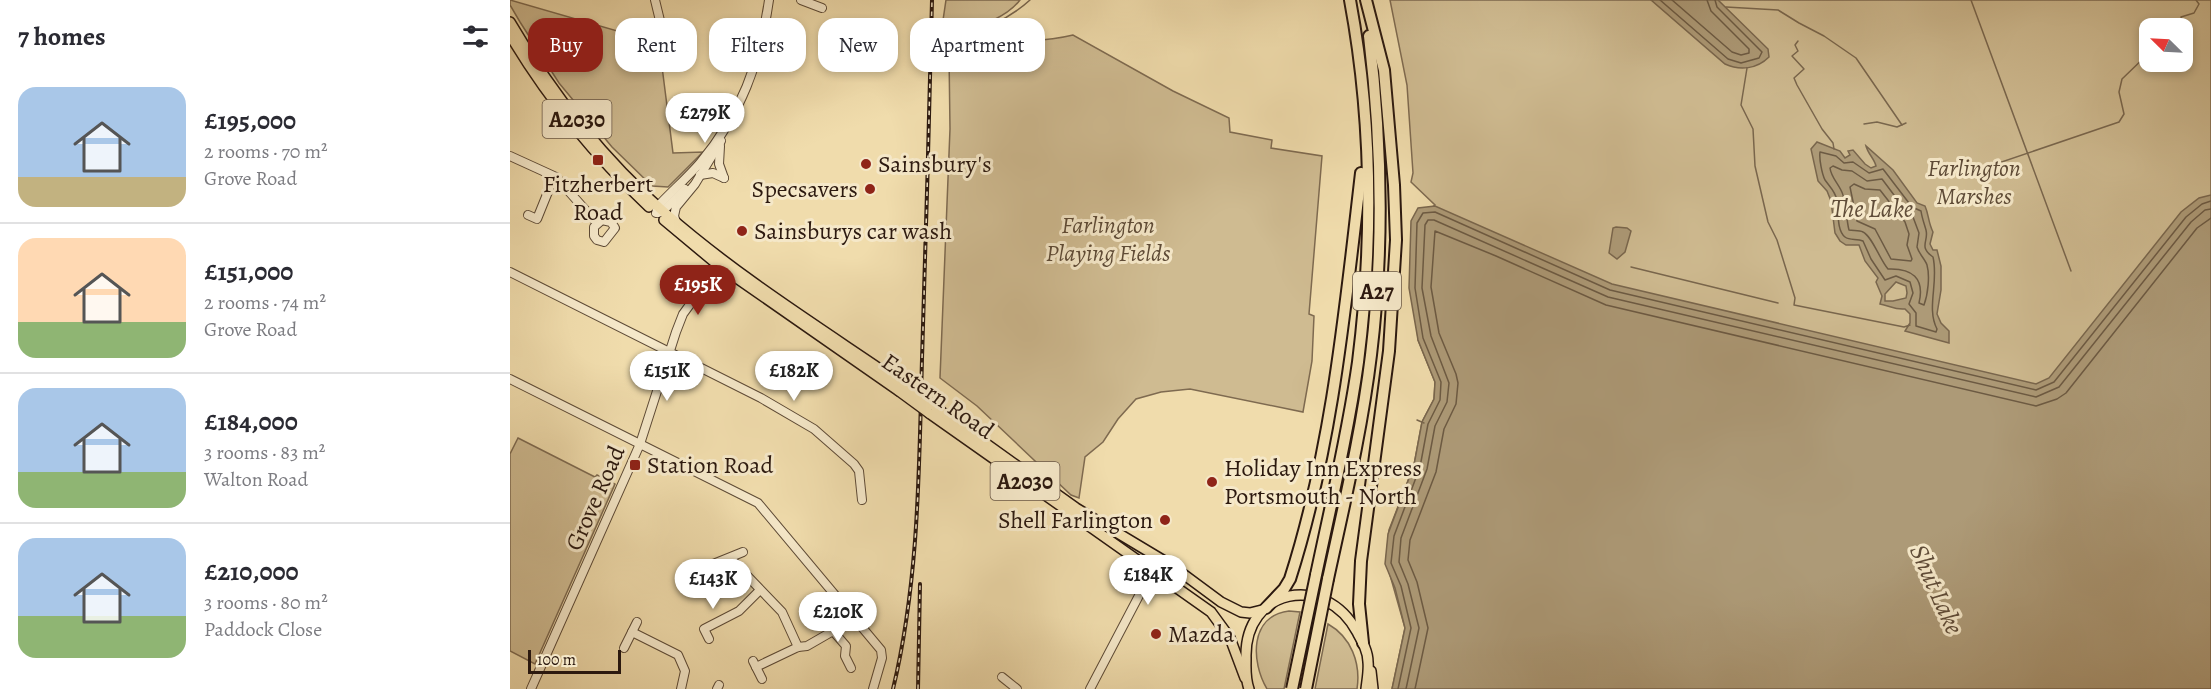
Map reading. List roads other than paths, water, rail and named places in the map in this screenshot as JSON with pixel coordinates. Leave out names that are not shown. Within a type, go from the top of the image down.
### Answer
[{"type":"highway","name":"A27","points":[[1293,689],[1349,418],[1364,307],[1368,209],[1365,138],[1357,34],[1350,0]]},
{"type":"highway","name":"A27","points":[[1306,689],[1360,430],[1371,354],[1378,276],[1379,123],[1366,0]]},
{"type":"highway","points":[[1363,643],[1359,604],[1361,561],[1389,351],[1396,240],[1394,185],[1384,70],[1366,0]]},
{"type":"highway","points":[[1264,609],[1284,589],[1290,579],[1316,480],[1338,366],[1365,138]]},
{"type":"main road","name":"Eastern Road","points":[[510,22],[543,74],[574,116],[659,210],[720,262]]},
{"type":"main road","name":"Eastern Road","points":[[510,35],[534,74],[574,127],[619,177],[720,262],[901,388],[1211,612],[1230,638],[1250,689]]},
{"type":"main road","name":"Eastern Road","points":[[930,409],[1076,508],[1160,559],[1230,607],[1245,612],[1264,609]]},
{"type":"main road","points":[[1245,678],[1248,633],[1253,621],[1264,609],[1281,599],[1299,595],[1320,597],[1347,617],[1363,643],[1373,689]]},
{"type":"main road","points":[[1366,689],[1368,660]]},
{"type":"street","points":[[656,0],[660,18]]},
{"type":"street","points":[[676,223],[674,216],[676,207],[702,174],[704,164],[741,102],[756,61],[769,0]]},
{"type":"street","points":[[801,0],[822,8]]},
{"type":"street","points":[[659,210],[702,174],[713,173],[724,178],[719,156],[727,126]]},
{"type":"street","points":[[659,210],[704,164],[724,136]]},
{"type":"street","points":[[510,156],[554,177],[597,223]]},
{"type":"street","points":[[704,164],[722,170]]},
{"type":"street","points":[[528,215],[537,219],[554,177]]},
{"type":"street","name":"Grove Road","points":[[531,689],[640,444],[683,314],[720,262]]},
{"type":"street","points":[[510,272],[761,398],[814,429],[859,471],[862,500]]},
{"type":"street","points":[[510,380],[758,503],[881,650],[882,658],[873,689]]},
{"type":"street","points":[[701,569],[743,552]]},
{"type":"street","points":[[730,558],[782,612],[802,647]]},
{"type":"street","points":[[1090,689],[1160,559]]},
{"type":"street","points":[[709,639],[704,628],[739,610],[760,590]]},
{"type":"street","points":[[762,679],[755,664],[802,647],[833,631],[852,615]]},
{"type":"street","points":[[624,648],[637,622]]},
{"type":"street","points":[[833,631],[846,646],[845,656],[851,668]]},
{"type":"street","points":[[632,632],[678,655],[685,670],[682,689]]},
{"type":"street","points":[[1002,677],[1017,689]]},
{"type":"water","points":[[1651,0],[1718,0],[1768,49],[1769,57],[1748,68],[1737,68],[1725,64]]},
{"type":"water","name":"The Lake","points":[[1817,142],[1840,151],[1845,158],[1850,155],[1848,151],[1853,150],[1871,168],[1876,166],[1866,146],[1893,170],[1917,203],[1925,206],[1933,232],[1930,244],[1933,250],[1937,250],[1941,266],[1941,290],[1937,314],[1941,323],[1949,331],[1949,343],[1905,331],[1910,323],[1910,314],[1905,309],[1880,304],[1882,296],[1876,282],[1878,278],[1865,261],[1859,245],[1846,245],[1835,233],[1831,201],[1827,191],[1818,181],[1811,149]],"holes":[[[1896,282],[1906,286],[1906,298],[1885,301],[1885,294]]]},
{"type":"water","name":"Shut Lake","points":[[2211,195],[2211,689],[1392,689],[1405,628],[1395,588],[1385,564],[1388,534],[1414,465],[1422,422],[1434,399],[1435,382],[1418,340],[1409,288],[1411,221],[1418,208],[1435,206],[1612,284],[2036,384],[2049,378],[2181,212],[2199,198]]},
{"type":"water","points":[[1613,228],[1627,228],[1631,231],[1625,252],[1617,259],[1609,253]]},
{"type":"waterway","points":[[1005,18],[1030,0]]},
{"type":"waterway","points":[[1971,0],[2071,271]]},
{"type":"waterway","points":[[2181,18],[2194,13],[2199,4],[2196,0]]},
{"type":"waterway","points":[[1726,7],[1778,10],[1824,36],[1856,58],[1902,125]]},
{"type":"waterway","points":[[1798,41],[1795,45],[1798,51],[1792,56],[1804,69],[1794,78],[1822,129],[1833,143],[1834,149]]},
{"type":"waterway","points":[[1978,170],[2119,122],[2124,114],[2119,92],[2122,79],[2139,63]]},
{"type":"waterway","points":[[1747,68],[1741,105],[1753,129],[1755,166],[1768,222],[1777,240],[1795,298],[1794,305],[1904,327],[1910,325]]},
{"type":"waterway","points":[[1864,124],[1877,122],[1897,127],[1906,123]]},
{"type":"waterway","points":[[1631,267],[1778,303]]},
{"type":"waterway","points":[[1417,420],[1424,423]]},
{"type":"railway","points":[[893,689],[908,607],[916,525],[932,0]]},
{"type":"railway","points":[[918,689],[920,584]]},
{"type":"place","name":"Fitzherbert Road","points":[[598,160]]},
{"type":"place","name":"Sainsbury's","points":[[866,164]]},
{"type":"place","name":"Specsavers","points":[[870,189]]},
{"type":"place","name":"Sainsburys car wash","points":[[742,231]]},
{"type":"place","name":"Station Road","points":[[635,465]]},
{"type":"place","name":"Holiday Inn Express Portsmouth - North","points":[[1212,482]]},
{"type":"place","name":"Shell Farlington","points":[[1165,520]]},
{"type":"place","name":"Mazda","points":[[1156,634]]},
{"type":"park label","name":"Farlington Marshes","points":[[1974,182]]},
{"type":"park label","name":"Farlington Playing Fields","points":[[1108,239]]}]
